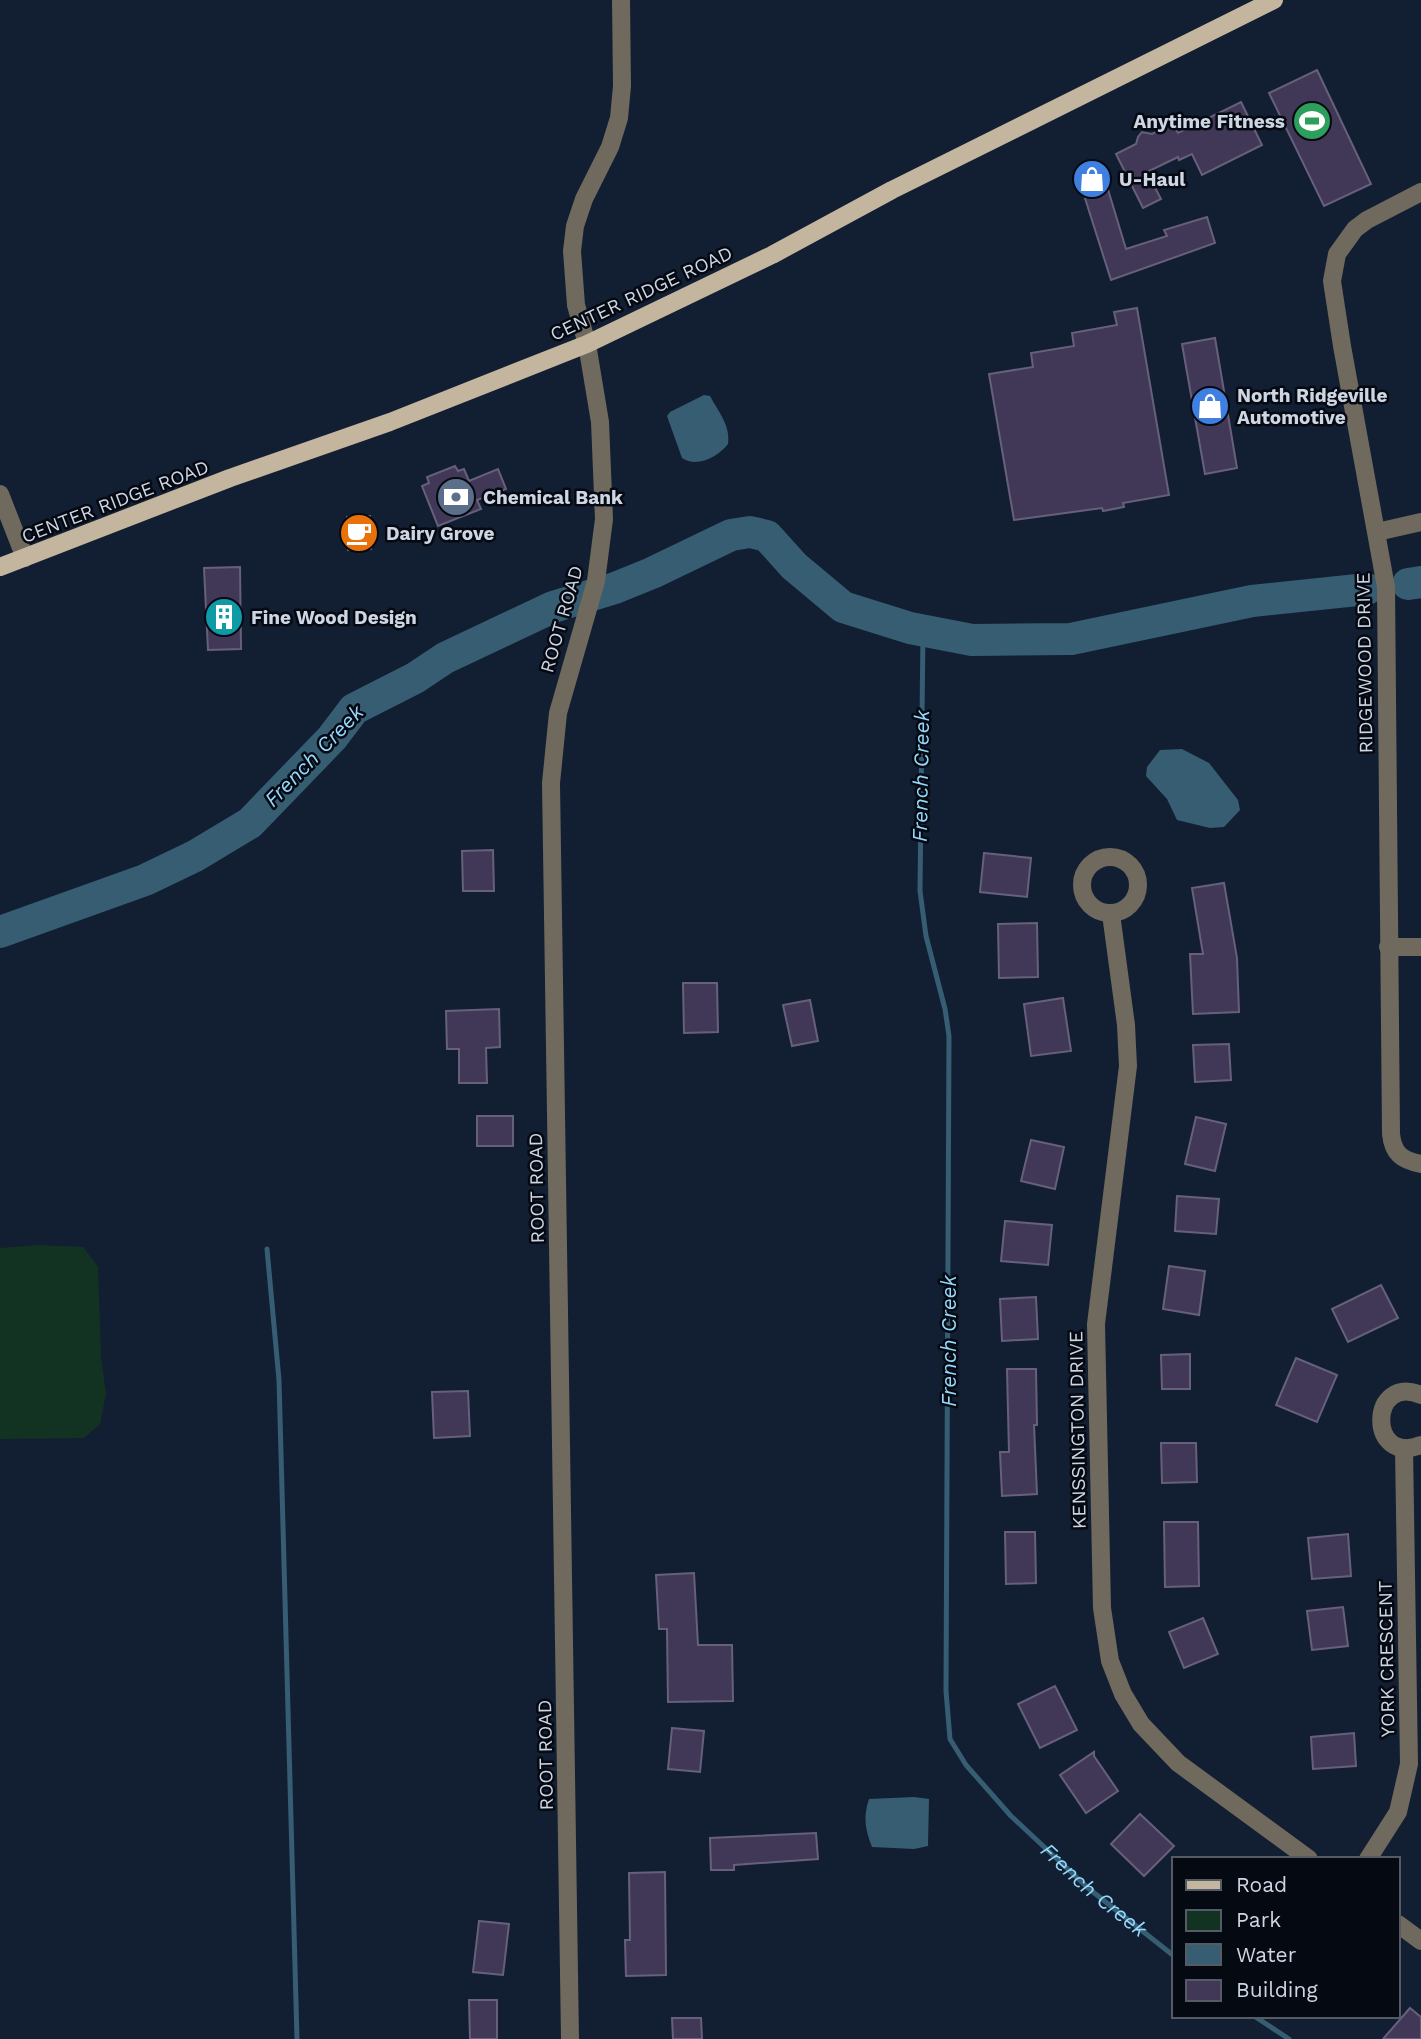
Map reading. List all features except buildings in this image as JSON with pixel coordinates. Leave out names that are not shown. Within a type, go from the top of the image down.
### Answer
[{"type":"main road","name":"CENTER RIDGE ROAD","points":[[0,567],[230,478],[390,422],[587,344],[772,255],[892,190],[1274,0]]},
{"type":"street","name":"ROOT ROAD","points":[[570,2039],[551,783],[558,713],[588,615],[596,581],[604,519],[600,422],[587,344],[576,305],[572,251],[575,226],[584,199],[610,147],[619,118],[622,86],[621,0]]},
{"type":"street","name":"RIDGEWOOD DRIVE","points":[[1421,192],[1355,229],[1337,254],[1332,281],[1387,587],[1388,947],[1392,1147],[1399,1156],[1421,1164]]},
{"type":"street","points":[[0,494],[25,558]]},
{"type":"street","points":[[1377,532],[1421,522]]},
{"type":"street","name":"KENSSINGTON DRIVE","points":[[1111,914],[1126,1025],[1128,1066],[1096,1335],[1102,1608],[1106,1643],[1123,1694],[1141,1724],[1164,1751],[1306,1857]]},
{"type":"street","points":[[1388,947],[1421,947]]},
{"type":"street","name":"YORK CRESCENT","points":[[1369,1857],[1398,1812],[1409,1764],[1413,1446],[1395,1445],[1383,1432],[1381,1413],[1391,1398],[1399,1393],[1421,1395]]},
{"type":"street","points":[[1400,1925],[1421,1941]]},
{"type":"green space","points":[[39,1245],[83,1247],[98,1267],[101,1357],[106,1394],[100,1424],[84,1438],[0,1439],[0,1248]]},
{"type":"water","points":[[704,395],[710,396],[723,419],[728,431],[728,444],[707,460],[688,461],[682,458],[667,416]]},
{"type":"water","points":[[1182,749],[1209,763],[1238,800],[1240,810],[1224,827],[1210,828],[1177,820],[1167,799],[1146,776],[1147,767],[1160,750]]},
{"type":"water","points":[[869,1799],[929,1799],[928,1846],[914,1849],[872,1847],[866,1823]]},
{"type":"waterway","name":"French Creek","points":[[0,932],[145,880],[195,856],[250,823],[332,738],[354,709],[415,678],[445,658],[553,607],[615,588],[731,535],[750,532],[767,536],[794,566],[843,607],[910,628],[972,640],[1071,639],[1252,601],[1367,589]]},
{"type":"waterway","name":"French Creek","points":[[1408,584],[1421,582]]},
{"type":"waterway","name":"French Creek","points":[[923,631],[920,891],[926,936],[945,1009],[949,1036],[946,1691],[950,1739],[966,1765],[1011,1816],[1088,1888],[1172,1954]]},
{"type":"waterway","points":[[267,1249],[279,1380],[297,2039]]},
{"type":"waterway","name":"French Creek","points":[[1257,2018],[1289,2039]]},
{"type":"place","name":"Anytime Fitness","points":[[1312,121]]},
{"type":"place","name":"U-Haul","points":[[1092,179]]},
{"type":"place","name":"North Ridgeville Automotive","points":[[1210,406]]},
{"type":"place","name":"Chemical Bank","points":[[456,497]]},
{"type":"place","name":"Dairy Grove","points":[[359,533]]},
{"type":"place","name":"Fine Wood Design","points":[[224,617]]}]
